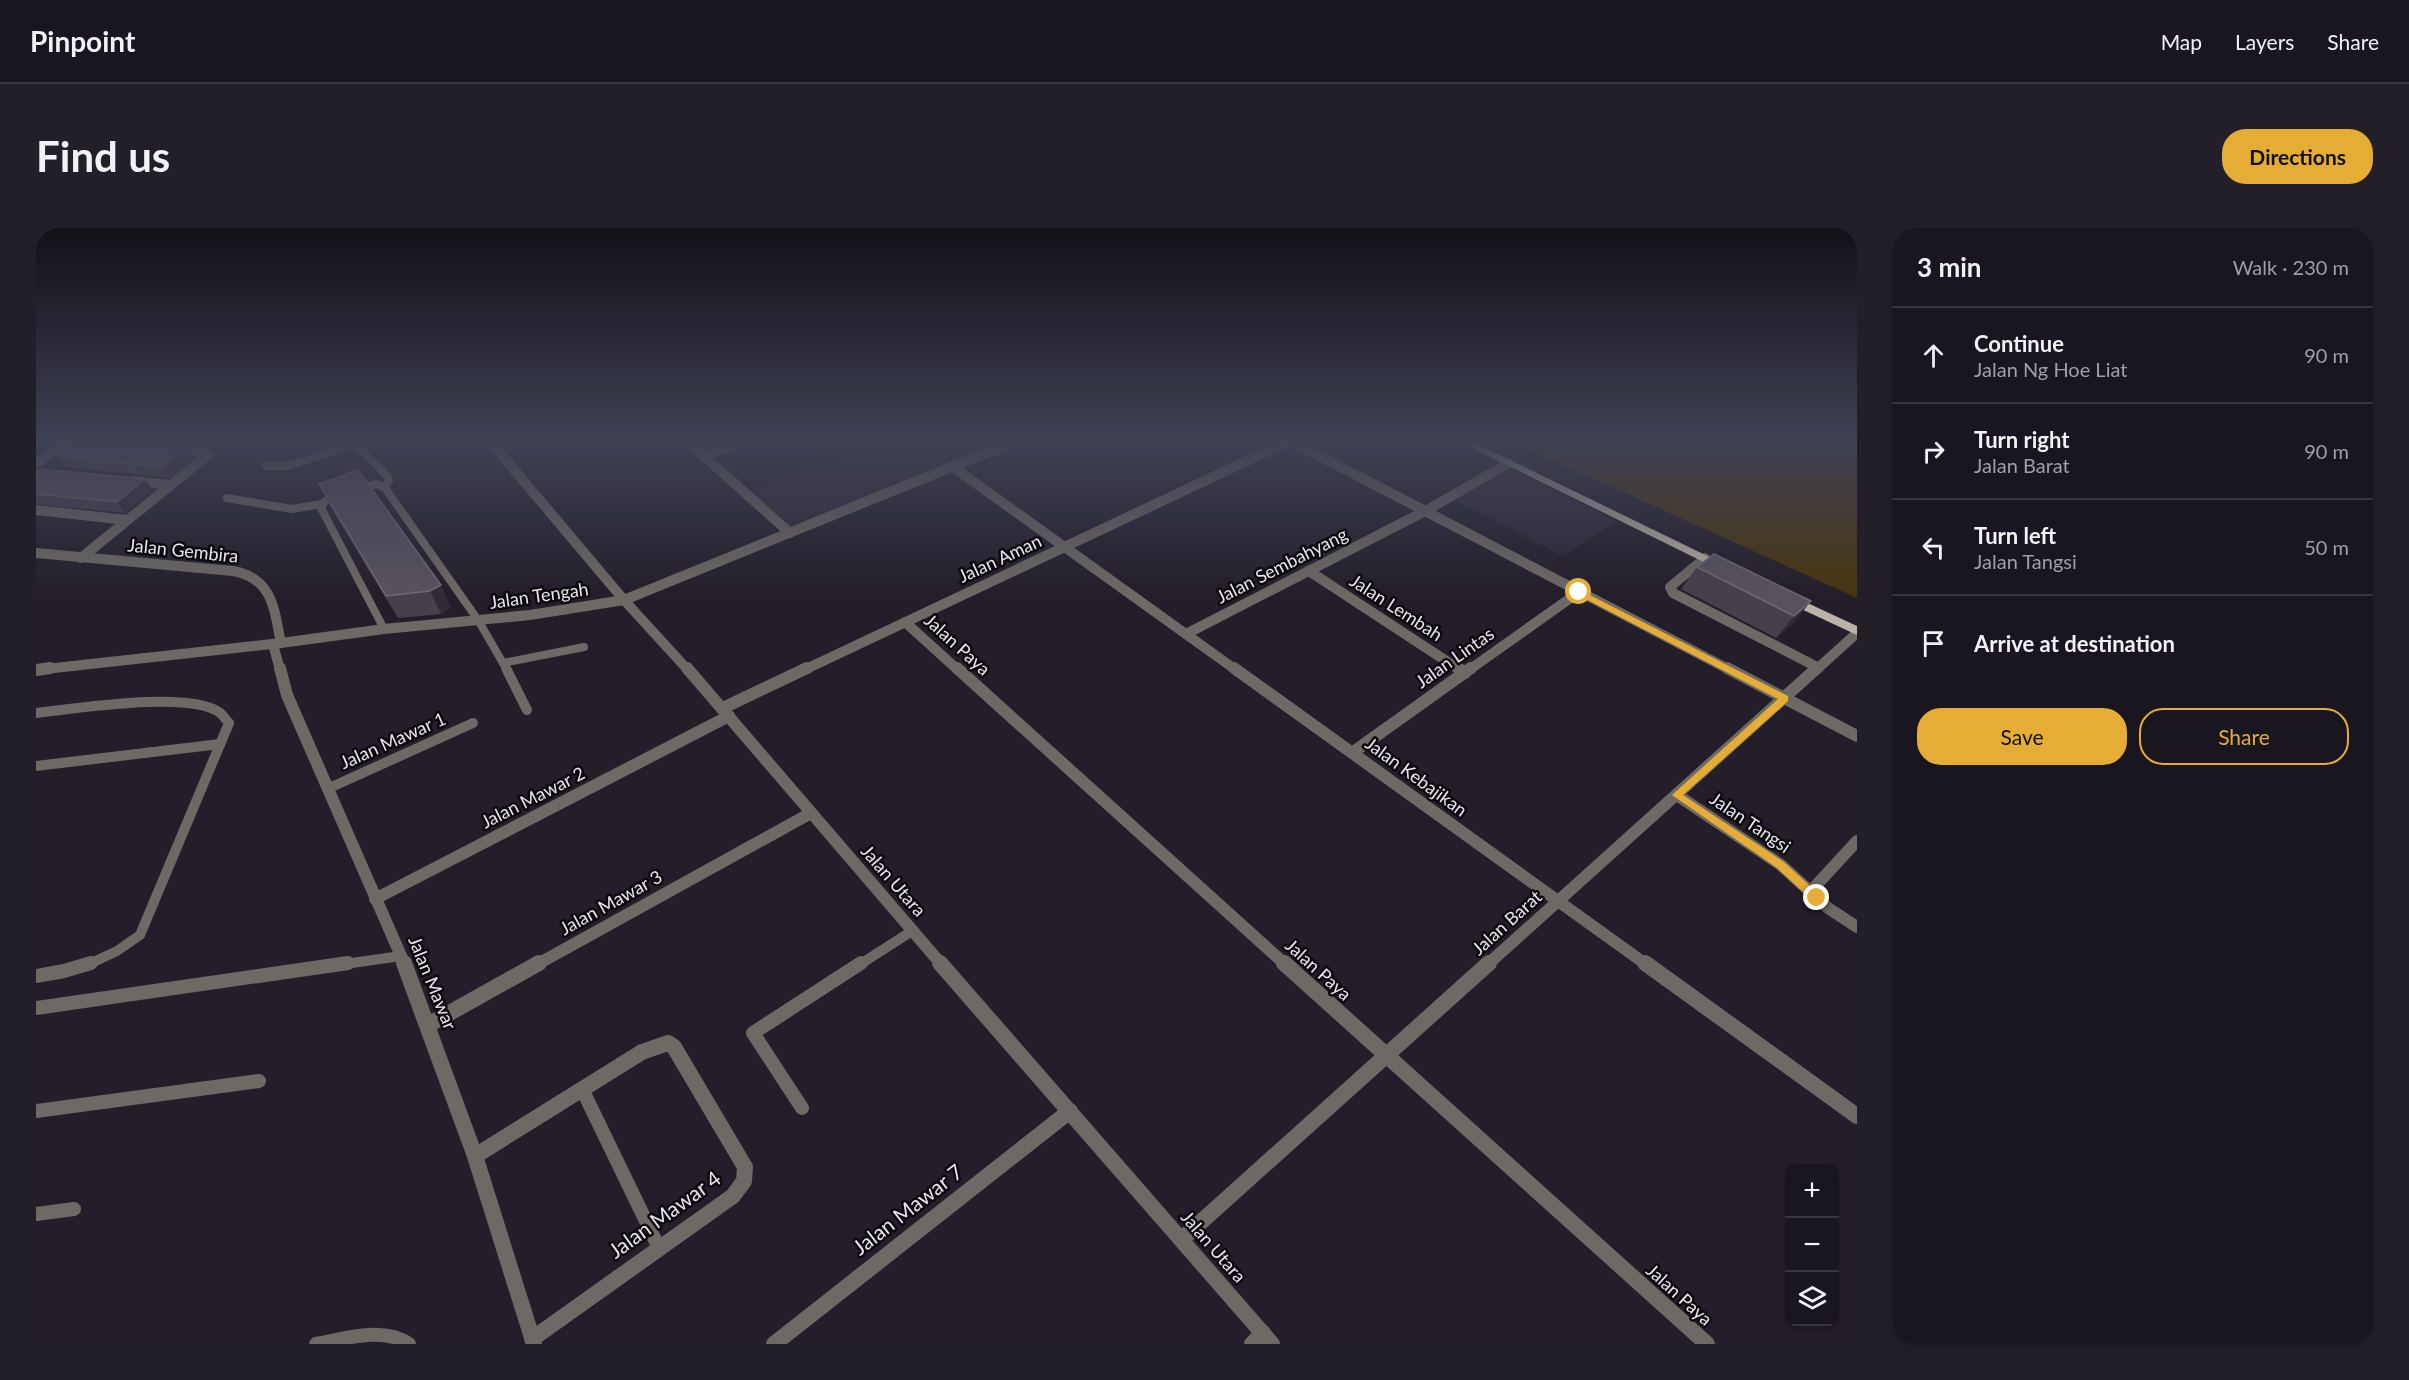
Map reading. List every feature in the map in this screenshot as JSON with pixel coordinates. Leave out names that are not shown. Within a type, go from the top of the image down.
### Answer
[{"type":"main road","points":[[1569,492],[1736,572]]},
{"type":"main road","points":[[1776,592],[1857,632]]},
{"type":"street","points":[[81,558],[161,492]]},
{"type":"street","name":"Jalan Utara","points":[[533,492],[624,600],[811,813],[904,937],[1070,1111],[1182,1239],[1262,1340]]},
{"type":"street","points":[[744,492],[790,533]]},
{"type":"street","name":"Jalan Tengah","points":[[36,670],[277,644],[384,629],[530,615],[624,600],[891,492]]},
{"type":"street","name":"Jalan Kebajikan","points":[[988,492],[1857,1116]]},
{"type":"street","name":"Jalan Aman","points":[[724,715],[905,622],[1180,492]]},
{"type":"street","points":[[1394,492],[1579,592],[1857,736]]},
{"type":"street","name":"Jalan Sembahyang","points":[[1186,634],[1458,492]]},
{"type":"street","points":[[36,510],[127,519]]},
{"type":"street","name":"Jalan Gembira","points":[[36,553],[232,571],[251,575],[262,585],[269,596],[277,644]]},
{"type":"street","points":[[1705,558],[1674,582],[1670,587],[1673,593],[1819,668]]},
{"type":"street","name":"Jalan Lembah","points":[[1309,571],[1465,673]]},
{"type":"street","name":"Jalan Lintas","points":[[1352,753],[1579,592]]},
{"type":"street","name":"Jalan Paya","points":[[905,622],[1707,1344]]},
{"type":"street","name":"Jalan Barat","points":[[1182,1239],[1857,632]]},
{"type":"street","name":"Jalan Mawar","points":[[277,644],[287,695],[429,1025],[475,1156],[533,1342]]},
{"type":"street","name":"Jalan Mawar 2","points":[[375,899],[706,728],[724,715]]},
{"type":"street","name":"Jalan Tangsi","points":[[1677,795],[1781,865],[1828,908],[1857,927]]},
{"type":"street","name":"Jalan Mawar 3","points":[[429,1025],[811,813]]},
{"type":"street","points":[[1810,892],[1857,840]]},
{"type":"street","name":"Jalan Mawar 4","points":[[475,1156],[583,1091],[642,1052],[668,1043],[674,1047],[745,1167],[744,1181],[732,1196],[533,1342]]},
{"type":"street","name":"Jalan Mawar 7","points":[[774,1344],[1070,1111]]},
{"type":"lane","points":[[227,498],[292,509],[321,504],[332,497],[347,492]]},
{"type":"lane","points":[[388,492],[478,620],[527,710]]},
{"type":"lane","points":[[321,504],[321,508],[384,629]]},
{"type":"lane","points":[[503,663],[584,647]]},
{"type":"lane","points":[[36,713],[179,702],[211,707],[227,717],[229,723],[140,935],[122,950],[96,962],[57,974],[36,976]]},
{"type":"lane","name":"Jalan Mawar 1","points":[[327,789],[473,723]]},
{"type":"lane","points":[[36,777],[40,765],[220,744]]},
{"type":"lane","points":[[802,1108],[753,1033],[904,937]]},
{"type":"lane","points":[[36,1008],[401,956]]},
{"type":"lane","points":[[36,1112],[259,1081]]},
{"type":"lane","points":[[583,1091],[659,1248]]},
{"type":"lane","points":[[36,1214],[74,1209]]},
{"type":"lane","points":[[316,1344],[387,1335],[404,1339],[409,1344]]},
{"type":"shaded area","points":[[749,492],[883,492],[792,529]]},
{"type":"shaded area","points":[[1468,492],[1559,492],[1617,521],[1563,556],[1454,500]]},
{"type":"shaded area","points":[[1623,492],[1857,492],[1857,598]]},
{"type":"building","points":[[36,492],[129,492],[117,502],[36,494]]},
{"type":"building","points":[[324,492],[374,492],[441,585],[430,591],[386,596]]},
{"type":"building","points":[[1714,554],[1811,601],[1794,616],[1697,567]]},
{"type":"route","points":[[1579,592],[1784,698],[1677,795],[1781,865],[1817,898]]}]
